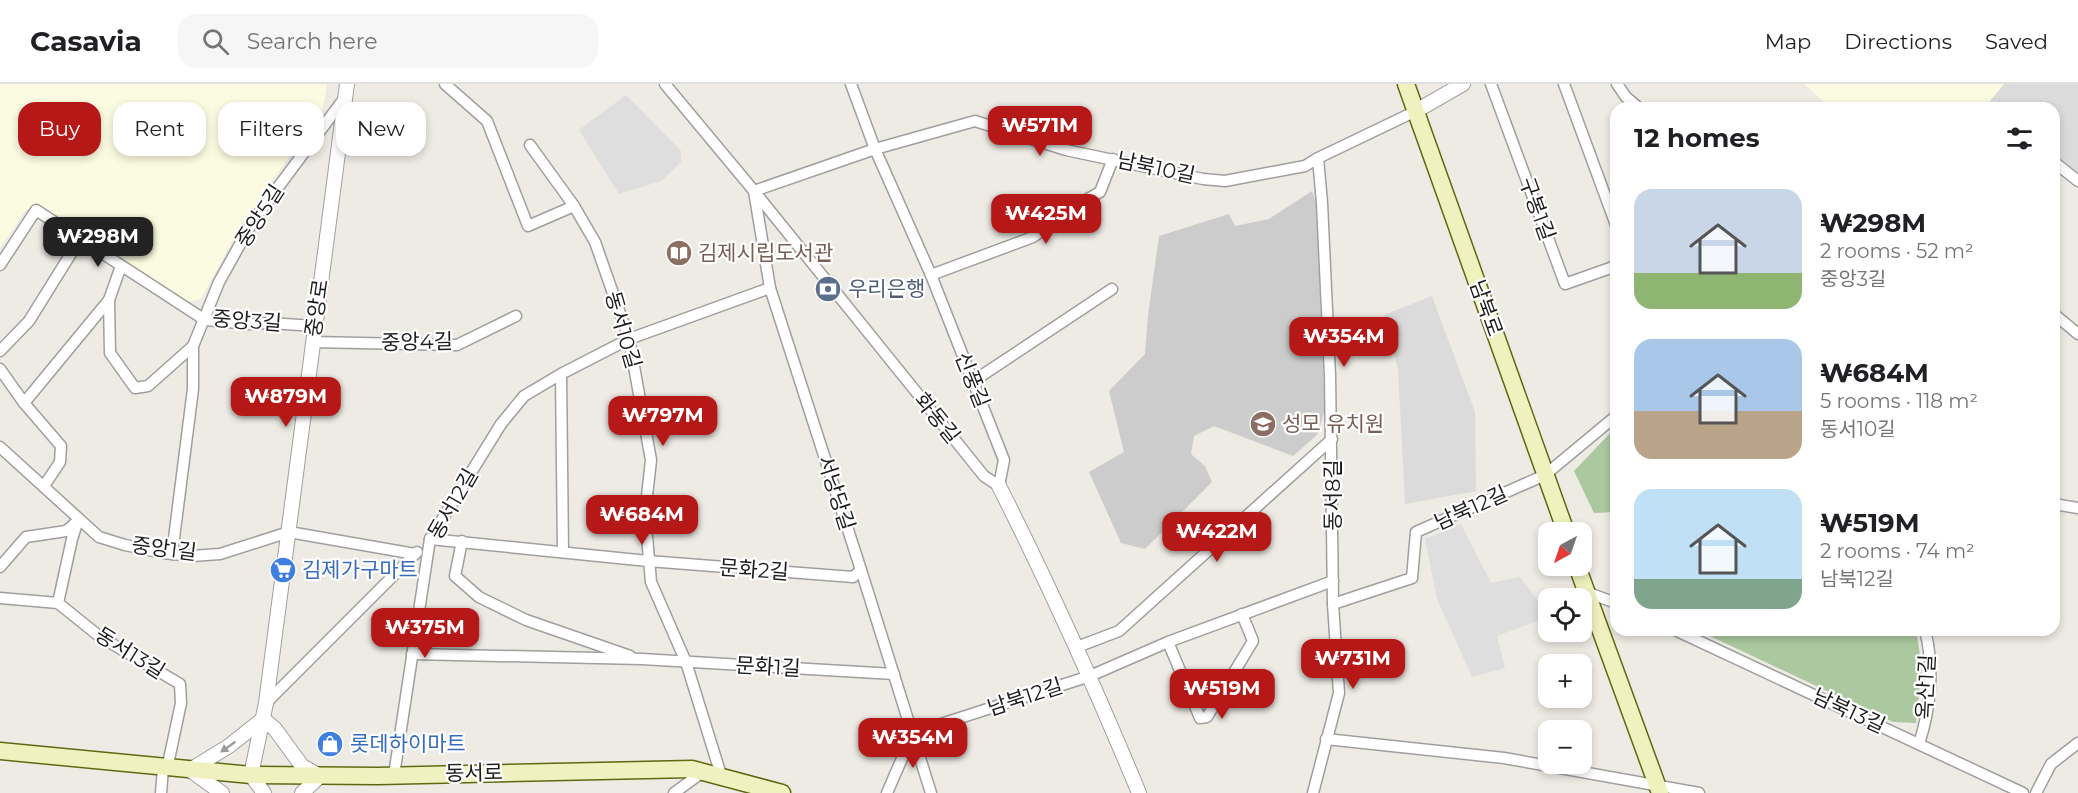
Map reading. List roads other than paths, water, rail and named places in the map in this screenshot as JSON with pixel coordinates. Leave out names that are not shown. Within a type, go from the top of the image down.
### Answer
[{"type":"main road","name":"남북로","points":[[1406,84],[1562,522]]},
{"type":"main road","points":[[1592,608],[1658,789]]},
{"type":"main road","name":"동서로","points":[[0,751],[251,775],[394,775],[680,769],[704,771],[782,793]]},
{"type":"street","points":[[446,84],[487,121],[528,226],[574,206]]},
{"type":"street","name":"화동길","points":[[665,84],[984,476],[999,486],[1077,647],[1139,793]]},
{"type":"street","name":"신풍길","points":[[851,84],[875,149],[931,275],[1004,460],[999,486]]},
{"type":"street","points":[[1416,111],[1463,84]]},
{"type":"street","name":"구봉1길","points":[[1491,84],[1565,284],[1610,268]]},
{"type":"street","points":[[1564,84],[1610,209]]},
{"type":"street","points":[[1617,84],[1632,102]]},
{"type":"street","name":"중앙5길","points":[[109,300],[110,353],[135,388],[148,386],[193,346],[219,282],[253,221],[346,90]]},
{"type":"street","name":"중앙로","points":[[251,775],[266,703],[346,90]]},
{"type":"street","name":"남북10길","points":[[754,191],[875,149],[975,121],[1066,150],[1203,179],[1225,181],[1305,166],[1416,111]]},
{"type":"street","name":"동서10길","points":[[531,145],[574,206],[595,242],[629,339],[651,460],[645,514],[651,582],[686,662],[721,776]]},
{"type":"street","name":"동서8길","points":[[1313,793],[1339,693],[1333,604],[1332,440],[1323,203],[1318,158]]},
{"type":"street","points":[[931,275],[1033,237],[1100,192],[1113,159]]},
{"type":"street","points":[[2060,167],[2078,181]]},
{"type":"street","name":"서낭당길","points":[[754,191],[770,288],[931,793]]},
{"type":"street","name":"중앙3길","points":[[0,265],[36,210],[205,320],[316,326]]},
{"type":"street","points":[[0,351],[29,321],[80,239]]},
{"type":"street","points":[[24,404],[109,300],[121,266]]},
{"type":"street","name":"동서12길","points":[[394,775],[430,539],[501,424],[524,396],[629,339],[770,288]]},
{"type":"street","points":[[972,382],[1112,289]]},
{"type":"street","name":"중앙4길","points":[[312,342],[457,345],[516,316]]},
{"type":"street","points":[[2060,319],[2078,334]]},
{"type":"street","name":"중앙5길","points":[[171,554],[193,389],[193,346]]},
{"type":"street","points":[[0,369],[24,404],[61,446],[60,462],[44,486]]},
{"type":"street","points":[[561,374],[563,552]]},
{"type":"street","points":[[1545,475],[1610,421]]},
{"type":"street","points":[[1077,647],[1119,632],[1332,440]]},
{"type":"street","name":"중앙1길","points":[[0,447],[99,537],[125,545],[192,556],[220,554],[288,532]]},
{"type":"street","name":"남북12길","points":[[1333,604],[1412,578],[1416,532],[1545,475]]},
{"type":"street","points":[[2060,505],[2078,508]]},
{"type":"street","points":[[0,567],[26,537],[66,531],[78,520]]},
{"type":"street","points":[[0,598],[58,603],[78,520]]},
{"type":"street","points":[[288,532],[415,554]]},
{"type":"street","points":[[266,703],[430,539]]},
{"type":"street","name":"문화2길","points":[[430,539],[648,561],[853,577],[861,570]]},
{"type":"street","name":"문화1길","points":[[462,541],[455,576],[479,597],[526,620],[642,659]]},
{"type":"street","name":"남북12길","points":[[913,733],[1090,676],[1168,642],[1333,581]]},
{"type":"street","points":[[1592,594],[1610,601]]},
{"type":"street","name":"동서13길","points":[[58,603],[99,636],[180,684],[181,703],[165,768]]},
{"type":"street","points":[[1168,642],[1200,718],[1207,717],[1253,642],[1242,614]]},
{"type":"street","name":"남북13길","points":[[1688,636],[2023,793]]},
{"type":"street","name":"옥산1길","points":[[1920,744],[1929,713],[1931,667],[1926,636]]},
{"type":"street","name":"문화1길","points":[[412,654],[642,659],[894,674]]},
{"type":"street","points":[[222,793],[190,770],[229,746],[263,719],[275,729],[302,766],[320,776],[302,793]]},
{"type":"street","points":[[887,793],[913,733]]},
{"type":"street","points":[[1326,739],[1504,758],[1658,789],[1699,793]]},
{"type":"street","points":[[2037,793],[2051,764],[2078,743]]},
{"type":"street","points":[[161,793],[165,768]]},
{"type":"street","points":[[674,793],[704,771]]},
{"type":"street","points":[[251,775],[264,793]]},
{"type":"place","name":"김제시립도서관","points":[[679,253]]},
{"type":"place","name":"우리은행","points":[[828,289]]},
{"type":"place","name":"성모 유치원","points":[[1263,424]]},
{"type":"place","name":"김제가구마트","points":[[283,570]]},
{"type":"place","name":"롯데하이마트","points":[[330,744]]}]
